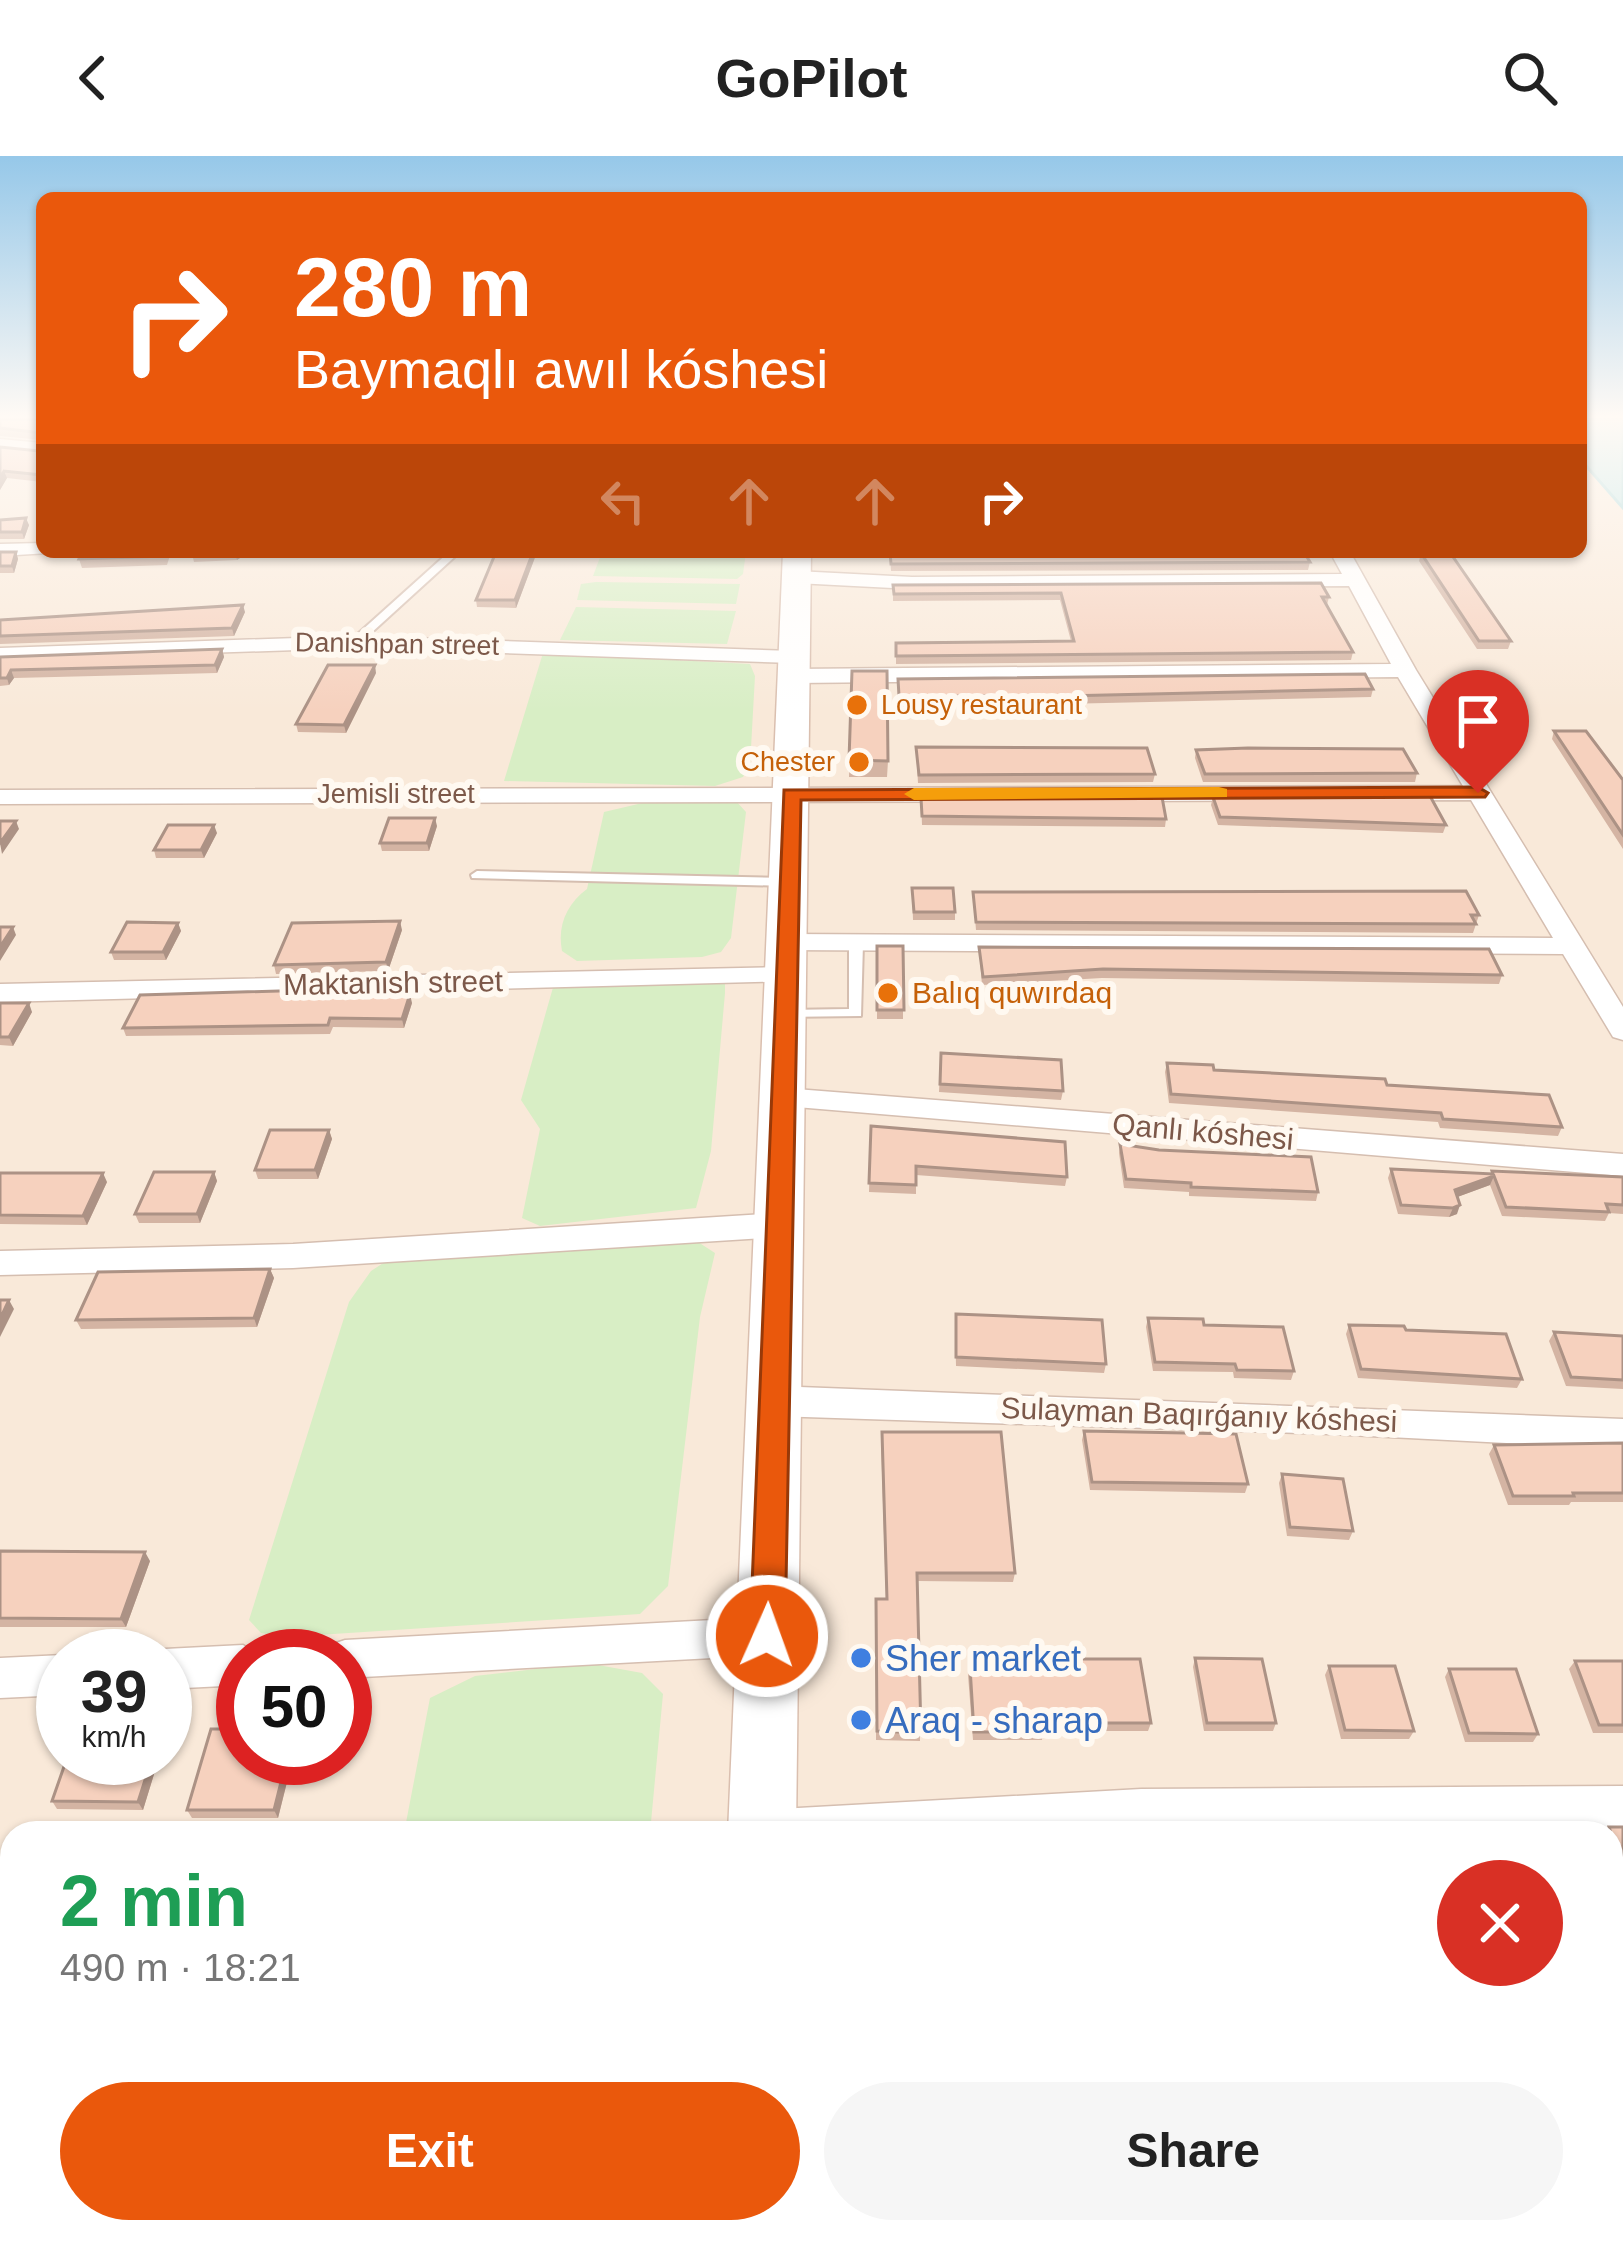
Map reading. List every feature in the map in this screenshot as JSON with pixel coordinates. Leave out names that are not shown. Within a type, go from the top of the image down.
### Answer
[{"type":"main road","points":[[763,1821],[796,565]]},
{"type":"street","points":[[0,550],[36,549]]},
{"type":"street","points":[[1343,558],[1405,670],[1623,1031]]},
{"type":"street","points":[[796,565],[912,583],[1355,580]]},
{"type":"street","name":"Danishpan street","points":[[0,654],[244,642],[355,642],[793,667],[1405,670]]},
{"type":"street","name":"Jemisli street","points":[[0,797],[1478,793]]},
{"type":"street","name":"Maktanish street","points":[[0,993],[786,977],[856,943],[1570,946]]},
{"type":"street","name":"Qanlı kóshesi","points":[[783,1098],[1623,1165]]},
{"type":"street","points":[[0,1263],[293,1256],[779,1226]]},
{"type":"street","name":"Sulayman Baqırǵanıy kóshesi","points":[[774,1401],[1330,1418],[1623,1434]]},
{"type":"street","points":[[372,1658],[767,1636]]},
{"type":"street","points":[[0,1678],[36,1676]]},
{"type":"street","points":[[970,1821],[1142,1811],[1623,1808]]},
{"type":"lane","points":[[355,642],[448,558]]},
{"type":"lane","points":[[477,875],[789,882]]},
{"type":"lane","points":[[786,977],[856,1013],[856,943]]},
{"type":"shaded area","points":[[0,516],[36,516],[36,558],[1587,558],[1587,516],[1623,516],[1623,1821],[0,1821]]},
{"type":"green space","points":[[600,558],[745,558],[743,574],[737,579],[593,576]]},
{"type":"green space","points":[[581,584],[740,584],[736,604],[577,600]]},
{"type":"green space","points":[[576,607],[736,611],[727,644],[560,640]]},
{"type":"green space","points":[[543,653],[750,664],[755,676],[750,766],[743,777],[715,786],[504,781]]},
{"type":"green space","points":[[668,797],[736,801],[746,812],[731,938],[721,952],[702,957],[577,961],[562,951],[562,924],[574,901],[587,889],[604,812]]},
{"type":"green space","points":[[725,983],[725,993],[711,1151],[696,1208],[540,1226],[522,1218],[540,1129],[521,1100],[554,984]]},
{"type":"green space","points":[[698,1242],[715,1253],[700,1317],[668,1586],[640,1614],[372,1631],[257,1629],[249,1620],[349,1302],[371,1271],[394,1256]]},
{"type":"green space","points":[[587,1663],[642,1673],[663,1694],[651,1821],[406,1821],[430,1698],[475,1676]]},
{"type":"building","points":[[26,518],[22,532],[0,532],[0,520]]},
{"type":"building","points":[[0,552],[16,552],[12,566],[0,566]]},
{"type":"building","points":[[494,558],[531,558],[515,600],[476,600]]},
{"type":"building","points":[[890,558],[1308,558],[1310,562],[891,564]]},
{"type":"building","points":[[1424,558],[1454,558],[1511,641],[1479,641]]},
{"type":"building","points":[[1321,583],[1329,597],[1322,597],[1353,652],[896,656],[896,643],[1074,641],[1061,593],[894,594],[893,585]]},
{"type":"building","points":[[243,605],[232,628],[0,636],[0,620]]},
{"type":"building","points":[[222,649],[215,665],[11,670],[7,678],[0,678],[0,657]]},
{"type":"building","points":[[328,665],[375,665],[344,725],[296,724]]},
{"type":"building","points":[[852,671],[887,671],[888,761],[849,760]]},
{"type":"building","points":[[1365,674],[1373,689],[1062,696],[899,696],[898,679]]},
{"type":"building","points":[[1554,731],[1586,731],[1623,780],[1623,835]]},
{"type":"building","points":[[916,747],[1147,748],[1155,774],[919,775]]},
{"type":"building","points":[[1403,749],[1417,773],[1205,774],[1196,750]]},
{"type":"building","points":[[1430,796],[1446,825],[1220,817],[1213,797]]},
{"type":"building","points":[[1162,797],[1166,819],[922,816],[921,798]]},
{"type":"building","points":[[389,818],[435,818],[427,843],[380,843]]},
{"type":"building","points":[[0,821],[16,821],[0,843]]},
{"type":"building","points":[[168,825],[214,825],[201,850],[154,850]]},
{"type":"building","points":[[912,888],[953,888],[955,912],[914,912]]},
{"type":"building","points":[[1466,891],[1479,915],[1471,915],[1476,924],[976,922],[973,892]]},
{"type":"building","points":[[400,921],[386,962],[274,965],[292,923]]},
{"type":"building","points":[[127,922],[178,923],[163,952],[111,952]]},
{"type":"building","points":[[0,927],[13,927],[0,947]]},
{"type":"building","points":[[877,946],[903,946],[904,1010],[877,1010]]},
{"type":"building","points":[[979,947],[1489,949],[1502,975],[1103,969],[983,977]]},
{"type":"building","points":[[378,988],[376,994],[410,994],[402,1019],[330,1018],[328,1025],[123,1028],[140,995]]},
{"type":"building","points":[[0,1003],[29,1003],[9,1037],[0,1037]]},
{"type":"building","points":[[941,1053],[1061,1060],[1063,1091],[940,1084]]},
{"type":"building","points":[[1167,1063],[1549,1095],[1562,1127],[1443,1119],[1441,1113],[1171,1094]]},
{"type":"building","points":[[871,1126],[1065,1142],[1067,1177],[916,1166],[916,1185],[869,1183]]},
{"type":"building","points":[[270,1130],[329,1130],[315,1170],[255,1170]]},
{"type":"building","points":[[1120,1144],[1311,1157],[1318,1192],[1126,1179]]},
{"type":"building","points":[[1391,1169],[1623,1177],[1623,1205],[1606,1204],[1609,1212],[1506,1207],[1494,1176],[1455,1190],[1460,1205],[1453,1208],[1401,1205]]},
{"type":"building","points":[[154,1172],[214,1172],[197,1214],[135,1214]]},
{"type":"building","points":[[0,1173],[103,1173],[83,1216],[0,1215]]},
{"type":"building","points":[[270,1269],[254,1318],[76,1320],[98,1272]]},
{"type":"building","points":[[956,1314],[1102,1320],[1106,1364],[956,1357]]},
{"type":"building","points":[[1148,1318],[1283,1327],[1294,1371],[1155,1362]]},
{"type":"building","points":[[1349,1325],[1506,1334],[1522,1379],[1361,1369]]},
{"type":"building","points":[[1554,1332],[1623,1336],[1623,1380],[1571,1377]]},
{"type":"building","points":[[1084,1431],[1236,1434],[1248,1484],[1092,1482]]},
{"type":"building","points":[[882,1432],[1001,1432],[1015,1573],[917,1573],[921,1733],[877,1731],[876,1599],[887,1599]]},
{"type":"building","points":[[1623,1443],[1623,1493],[1574,1496],[1513,1496],[1494,1445]]},
{"type":"building","points":[[1282,1474],[1343,1479],[1353,1531],[1290,1527]]},
{"type":"building","points":[[0,1551],[145,1552],[121,1619],[0,1618]]},
{"type":"building","points":[[1195,1658],[1262,1659],[1276,1723],[1207,1723]]},
{"type":"building","points":[[1074,1659],[1140,1659],[1151,1723],[1042,1723],[1043,1732],[974,1732],[970,1667],[1075,1668]]},
{"type":"building","points":[[1575,1661],[1623,1661],[1623,1725],[1599,1725]]},
{"type":"building","points":[[1329,1666],[1395,1666],[1414,1731],[1345,1730]]},
{"type":"building","points":[[1449,1669],[1516,1669],[1538,1734],[1469,1733]]},
{"type":"building","points":[[211,1729],[216,1729],[216,1785],[280,1785],[274,1810],[187,1810]]},
{"type":"building","points":[[58,1785],[143,1785],[138,1802],[52,1801]]},
{"type":"slow traffic","points":[[914,794],[1219,793]]},
{"type":"place","name":"Lousy restaurant","points":[[857,705]]},
{"type":"place","name":"Chester","points":[[859,762]]},
{"type":"place","name":"Balıq quwırdaq","points":[[888,993]]},
{"type":"place","name":"Sher market","points":[[861,1658]]},
{"type":"place","name":"Araq - sharap","points":[[861,1720]]},
{"type":"route","points":[[767,1636],[791,794],[1478,793]]}]
